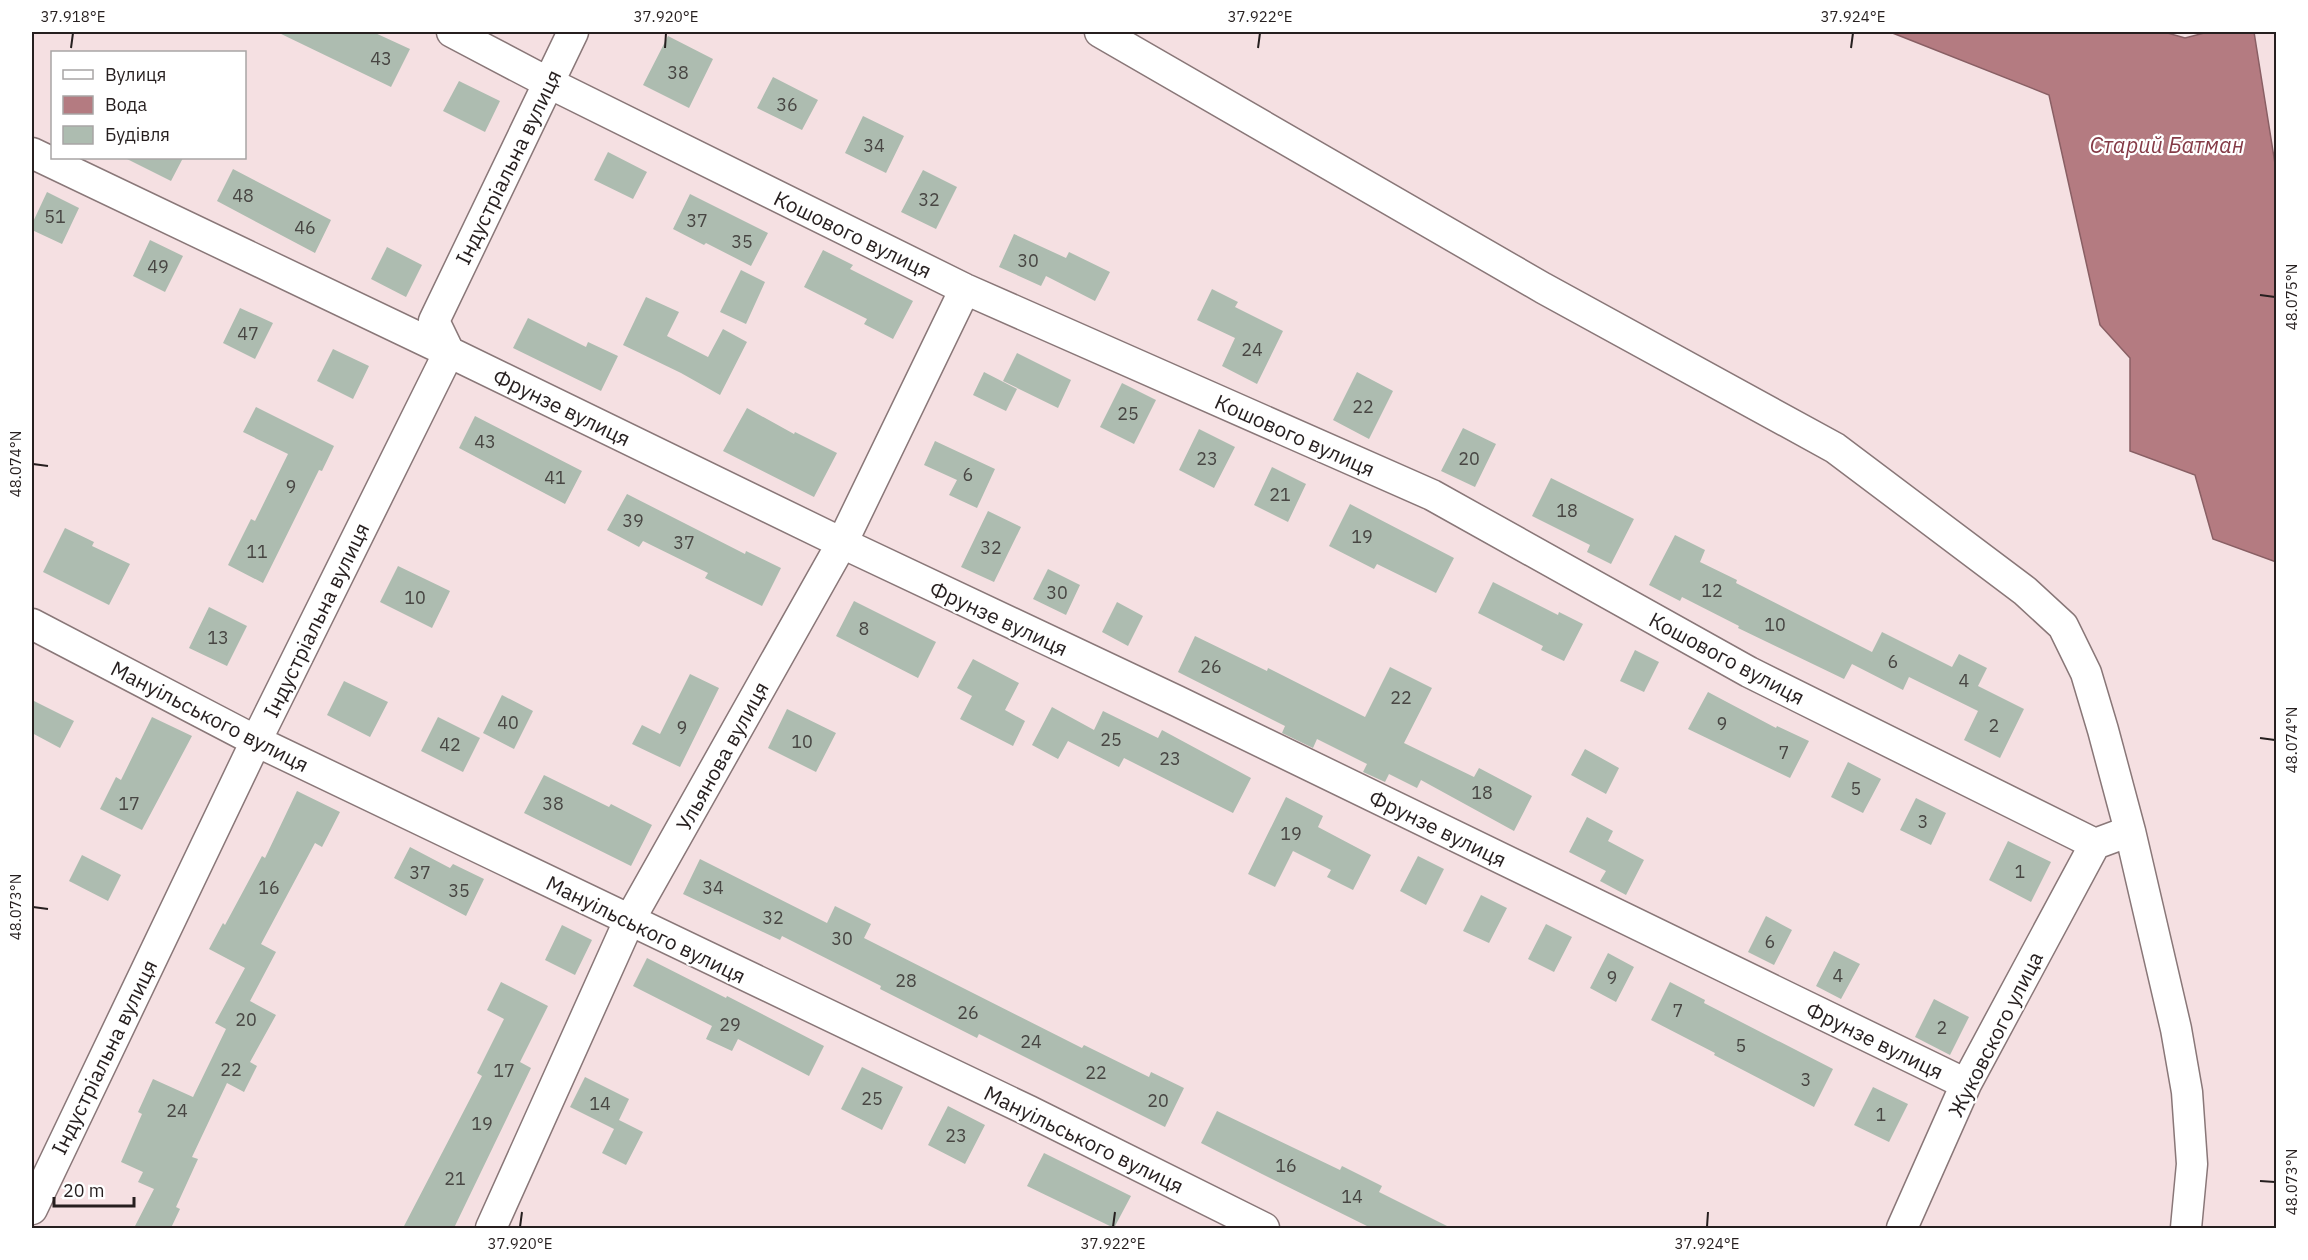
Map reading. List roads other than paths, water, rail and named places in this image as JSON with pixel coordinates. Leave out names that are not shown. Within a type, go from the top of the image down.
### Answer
[{"type":"street","name":"Кошового вулиця","points":[[452,32],[964,289],[1432,495],[1749,672],[2095,844]]},
{"type":"street","name":"Індустріальна вулиця","points":[[32,1209],[256,741],[449,352],[434,321],[573,32]]},
{"type":"street","points":[[1100,32],[1543,288],[1835,447],[2025,591],[2063,626],[2086,673],[2130,831],[2174,1018],[2187,1092],[2192,1164],[2186,1228]]},
{"type":"street","name":"Фрунзе вулиця","points":[[32,153],[842,543],[1177,701],[1966,1084]]},
{"type":"street","name":"Ульянова вулиця","points":[[491,1228],[629,921],[842,543],[964,289]]},
{"type":"street","name":"Мануільського вулиця","points":[[32,624],[256,741],[1029,1111],[1264,1228]]},
{"type":"street","points":[[2095,844],[2130,831]]},
{"type":"street","name":"Жуковского улица","points":[[1902,1228],[1966,1084],[2095,844]]},
{"type":"water","name":"Старий Батман","points":[[1890,32],[2164,32],[2185,38],[2208,32],[2254,32],[2276,170],[2276,562],[2213,539],[2195,475],[2130,451],[2130,358],[2100,325],[2049,95]]}]
